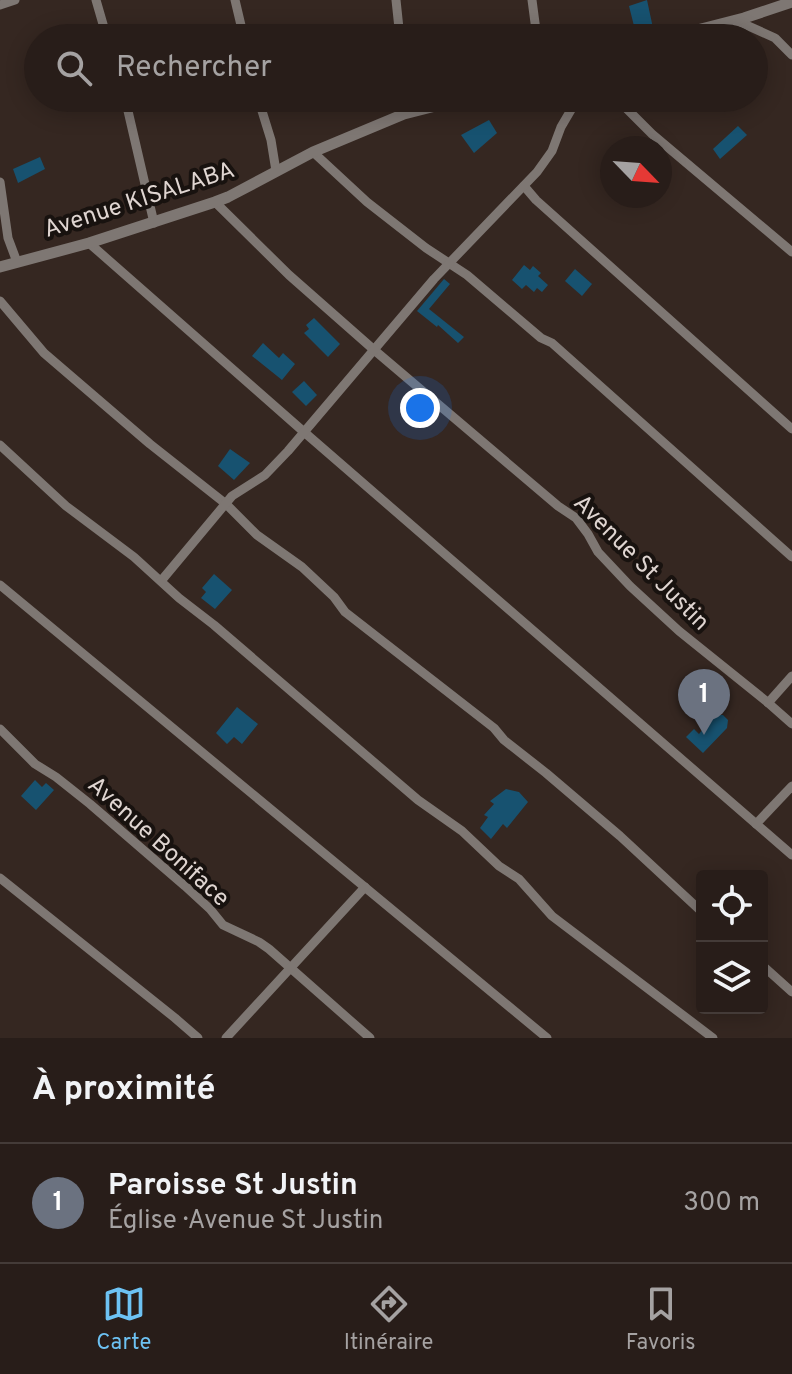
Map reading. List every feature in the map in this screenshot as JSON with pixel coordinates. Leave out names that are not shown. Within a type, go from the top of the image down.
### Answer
[{"type":"street","points":[[0,5],[15,0]]},
{"type":"street","points":[[96,0],[103,24]]},
{"type":"street","points":[[235,0],[241,24]]},
{"type":"street","points":[[396,0],[399,24]]},
{"type":"street","points":[[532,0],[535,24]]},
{"type":"street","points":[[720,24],[792,2]]},
{"type":"street","points":[[735,20],[744,24]]},
{"type":"street","points":[[768,35],[792,55]]},
{"type":"street","points":[[128,112],[154,223]]},
{"type":"street","points":[[262,112],[276,171]]},
{"type":"street","name":"Avenue KISALABA","points":[[0,267],[89,243],[215,202],[313,152],[412,112]]},
{"type":"street","points":[[161,581],[232,496],[265,475],[449,263],[537,172],[552,151],[570,112]]},
{"type":"street","points":[[630,112],[792,252]]},
{"type":"street","points":[[313,152],[367,202],[449,263],[541,338],[552,343],[792,557]]},
{"type":"street","points":[[0,182],[8,238],[17,262]]},
{"type":"street","points":[[524,186],[792,429]]},
{"type":"street","name":"Avenue St Justin","points":[[215,202],[289,275],[373,349],[576,518],[598,552],[630,586],[679,631],[792,724]]},
{"type":"street","points":[[89,243],[792,855]]},
{"type":"street","points":[[0,301],[44,353],[226,504],[257,535],[302,567],[334,597],[345,612],[494,728],[504,740],[620,836],[696,906]]},
{"type":"street","points":[[0,445],[66,506],[123,548],[418,800],[462,831],[499,866],[519,879],[552,916],[713,1038]]},
{"type":"street","points":[[0,585],[547,1038]]},
{"type":"street","points":[[768,703],[792,676]]},
{"type":"street","name":"Avenue Boniface","points":[[0,729],[35,764],[90,804],[174,876],[223,925],[259,942],[370,1038]]},
{"type":"street","points":[[756,824],[792,786]]},
{"type":"street","points":[[0,878],[198,1038]]},
{"type":"street","points":[[226,1038],[365,887]]},
{"type":"street","points":[[768,970],[792,992]]},
{"type":"building","points":[[647,0],[652,24],[634,24],[629,6]]},
{"type":"building","points":[[489,120],[497,133],[474,153],[461,135]]},
{"type":"building","points":[[738,126],[747,135],[720,159],[713,149]]},
{"type":"building","points":[[40,157],[45,169],[18,183],[13,169]]},
{"type":"building","points":[[524,265],[530,270],[533,266],[541,273],[538,276],[548,285],[542,292],[537,288],[534,292],[526,285],[522,289],[512,280]]},
{"type":"building","points":[[575,269],[592,284],[582,296],[565,281]]},
{"type":"building","points":[[444,279],[450,284],[429,309],[464,337],[458,343],[417,311]]},
{"type":"building","points":[[314,318],[340,344],[328,357],[304,333],[309,329],[306,325]]},
{"type":"building","points":[[263,343],[279,358],[283,353],[295,364],[282,380],[252,356]]},
{"type":"building","points":[[304,381],[317,395],[306,406],[292,392]]},
{"type":"building","points":[[230,449],[250,463],[234,480],[218,466]]},
{"type":"building","points":[[214,574],[232,590],[215,609],[201,598],[206,592],[202,588]]},
{"type":"building","points":[[237,707],[258,724],[242,744],[234,737],[227,744],[216,733]]},
{"type":"building","points":[[714,715],[723,715],[728,720],[727,728],[703,753],[686,737],[694,729],[699,734]]},
{"type":"building","points":[[35,780],[42,787],[46,783],[54,790],[36,810],[21,796]]},
{"type":"building","points":[[506,789],[519,792],[528,802],[507,828],[503,824],[491,839],[480,828],[488,817],[484,815],[494,804],[490,801]]},
{"type":"place","name":"Paroisse St Justin","points":[[704,735]]}]
